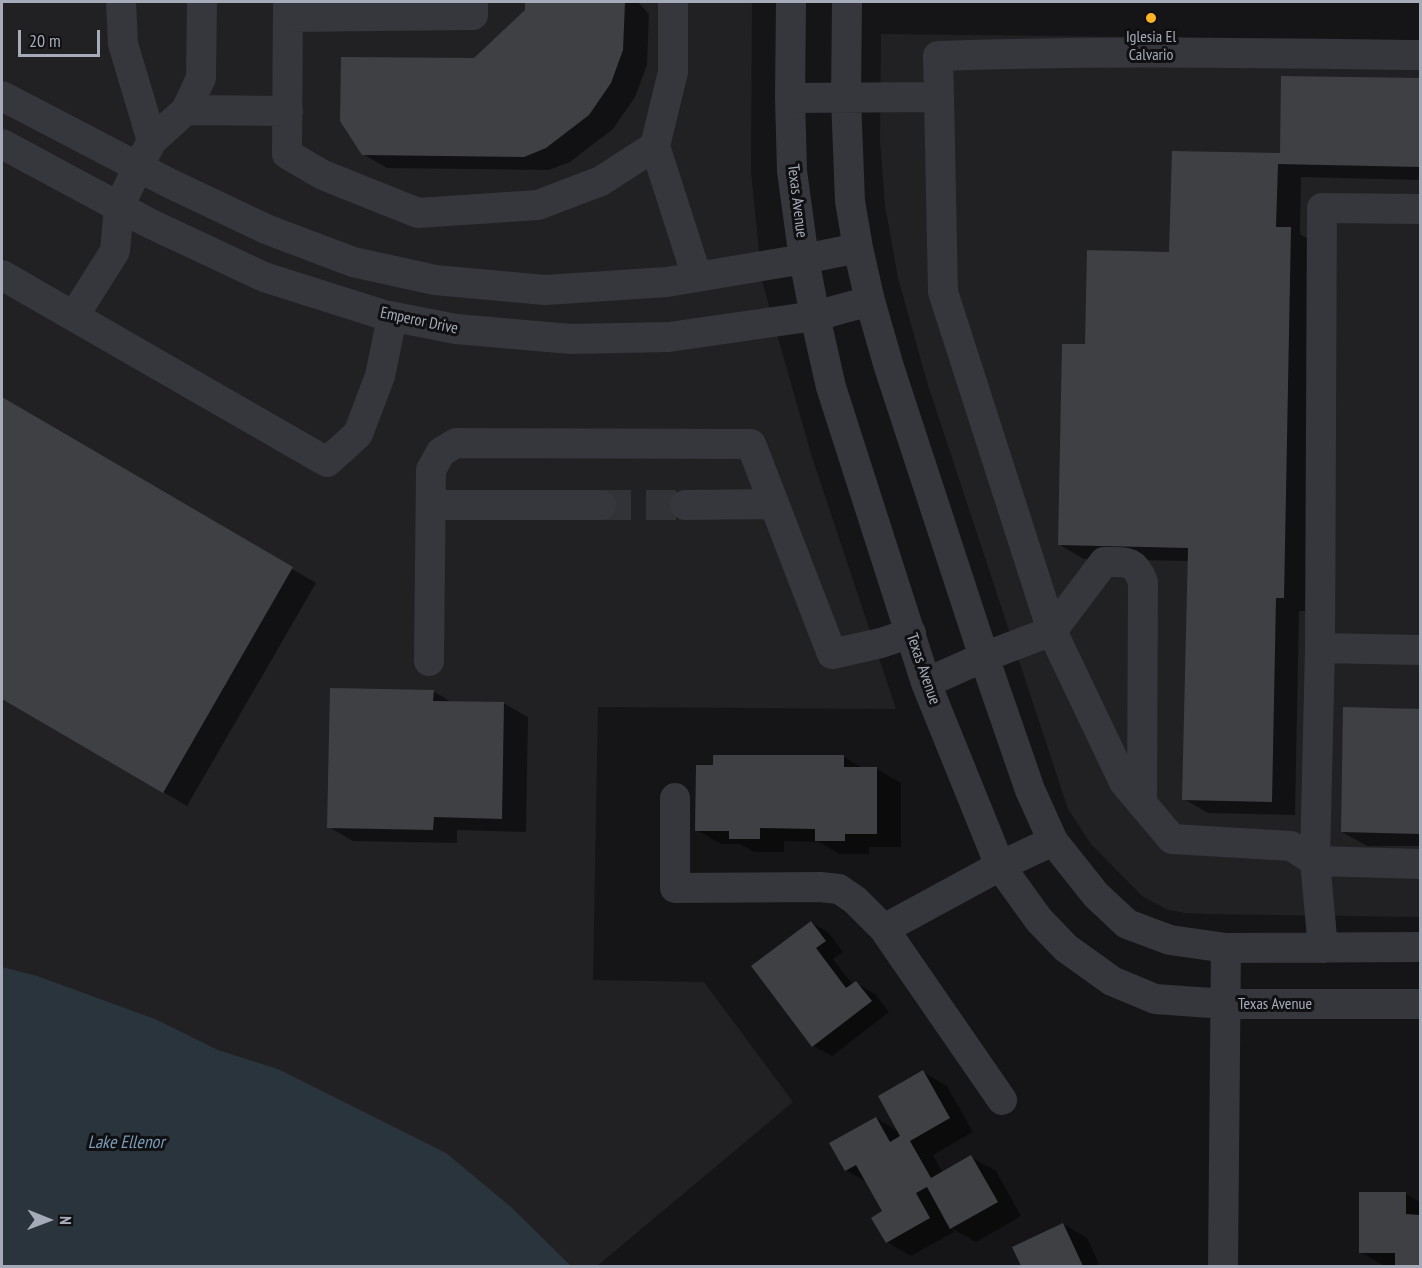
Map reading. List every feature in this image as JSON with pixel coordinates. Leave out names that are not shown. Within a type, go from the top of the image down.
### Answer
[{"type":"street","points":[[122,2],[123,44],[153,141]]},
{"type":"street","points":[[74,316],[115,251],[119,207],[138,167],[153,141],[186,110],[201,78],[202,2]]},
{"type":"street","points":[[473,2],[472,15],[288,9],[287,154],[323,175],[418,213],[538,205],[601,181],[655,146]]},
{"type":"street","points":[[674,2],[672,72],[655,146],[697,277]]},
{"type":"street","name":"Texas Avenue","points":[[791,2],[792,171],[804,259],[831,387],[926,682],[1000,866],[1039,920],[1066,948],[1112,981],[1155,999],[1225,1004],[1420,1004]]},
{"type":"street","points":[[847,2],[846,98],[850,201],[870,301],[889,367],[984,657],[1030,790],[1053,841],[1096,895],[1127,924],[1170,940],[1226,948],[1420,947]]},
{"type":"street","points":[[1420,56],[1306,53],[1026,53],[938,56],[943,292],[1052,632],[1124,782],[1172,839],[1292,846],[1315,861],[1420,864]]},
{"type":"street","points":[[2,96],[138,167],[266,229],[353,262],[435,280],[544,290],[667,282],[858,248]]},
{"type":"street","points":[[790,98],[939,97]]},
{"type":"street","points":[[186,110],[288,111]]},
{"type":"street","name":"Emperor Drive","points":[[2,144],[149,223],[264,277],[392,317],[456,329],[571,339],[669,337],[815,316],[870,301]]},
{"type":"street","points":[[1323,948],[1315,861],[1320,648],[1322,208],[1420,209]]},
{"type":"street","points":[[2,275],[327,462],[358,434],[380,376],[392,317]]},
{"type":"street","points":[[429,661],[431,470],[441,452],[456,443],[751,444],[832,654],[881,643],[911,633]]},
{"type":"street","points":[[685,505],[774,504]]},
{"type":"street","points":[[431,505],[601,505]]},
{"type":"street","points":[[926,682],[984,657],[1052,632],[1104,562],[1127,562],[1138,570],[1143,582],[1142,804]]},
{"type":"street","points":[[1320,648],[1420,650]]},
{"type":"street","points":[[675,798],[675,888],[820,887],[838,890],[855,900],[884,929],[1002,1100]]},
{"type":"street","points":[[884,929],[1000,866],[1053,841]]},
{"type":"street","points":[[1223,1266],[1226,948]]},
{"type":"shaded area","points":[[2,2],[752,2],[751,171],[762,281],[811,454],[896,709],[598,707],[593,980],[704,982],[793,1102],[597,1266],[346,1266],[2,1084]]},
{"type":"shaded area","points":[[881,34],[1420,40],[1420,917],[1206,914],[1166,909],[1142,896],[1091,844],[1068,809],[927,382],[898,278],[885,206],[880,141]]},
{"type":"water","name":"Lake Ellenor","points":[[2,967],[37,976],[155,1019],[218,1050],[278,1069],[446,1153],[511,1207],[571,1266],[2,1266]]},
{"type":"building","points":[[525,2],[625,2],[623,50],[611,83],[589,115],[546,148],[524,157],[362,155],[340,121],[341,57],[474,58],[525,10]]},
{"type":"building","points":[[1281,76],[1420,78],[1420,167],[1278,164],[1276,227],[1291,227],[1284,598],[1276,598],[1272,802],[1182,800],[1188,548],[1058,545],[1062,344],[1085,344],[1087,250],[1169,252],[1172,151],[1280,153]]},
{"type":"building","points":[[2,397],[293,567],[163,793],[2,699]]},
{"type":"building","points":[[330,688],[434,690],[433,701],[504,702],[502,819],[434,817],[433,830],[327,828]]},
{"type":"building","points":[[1343,707],[1420,709],[1420,834],[1341,832]]},
{"type":"building","points":[[713,755],[844,755],[844,767],[877,767],[877,834],[845,834],[845,841],[815,841],[815,829],[760,828],[760,839],[729,839],[729,831],[695,831],[696,765],[713,765]]},
{"type":"building","points":[[811,921],[826,941],[816,948],[846,988],[856,981],[872,1001],[812,1047],[751,966]]},
{"type":"building","points":[[923,1070],[950,1118],[910,1141],[931,1178],[971,1155],[998,1202],[950,1229],[927,1187],[916,1193],[930,1218],[886,1243],[871,1218],[882,1211],[856,1165],[845,1171],[829,1143],[876,1117],[890,1142],[900,1136],[878,1096]]},
{"type":"building","points":[[1359,1192],[1406,1192],[1406,1214],[1420,1215],[1420,1266],[1395,1266],[1395,1253],[1359,1253]]},
{"type":"building","points":[[1063,1223],[1083,1266],[1021,1266],[1012,1247]]},
{"type":"tunnel","points":[[601,505],[685,505]]},
{"type":"place","name":"Iglesia El Calvario","points":[[1151,18]]}]
